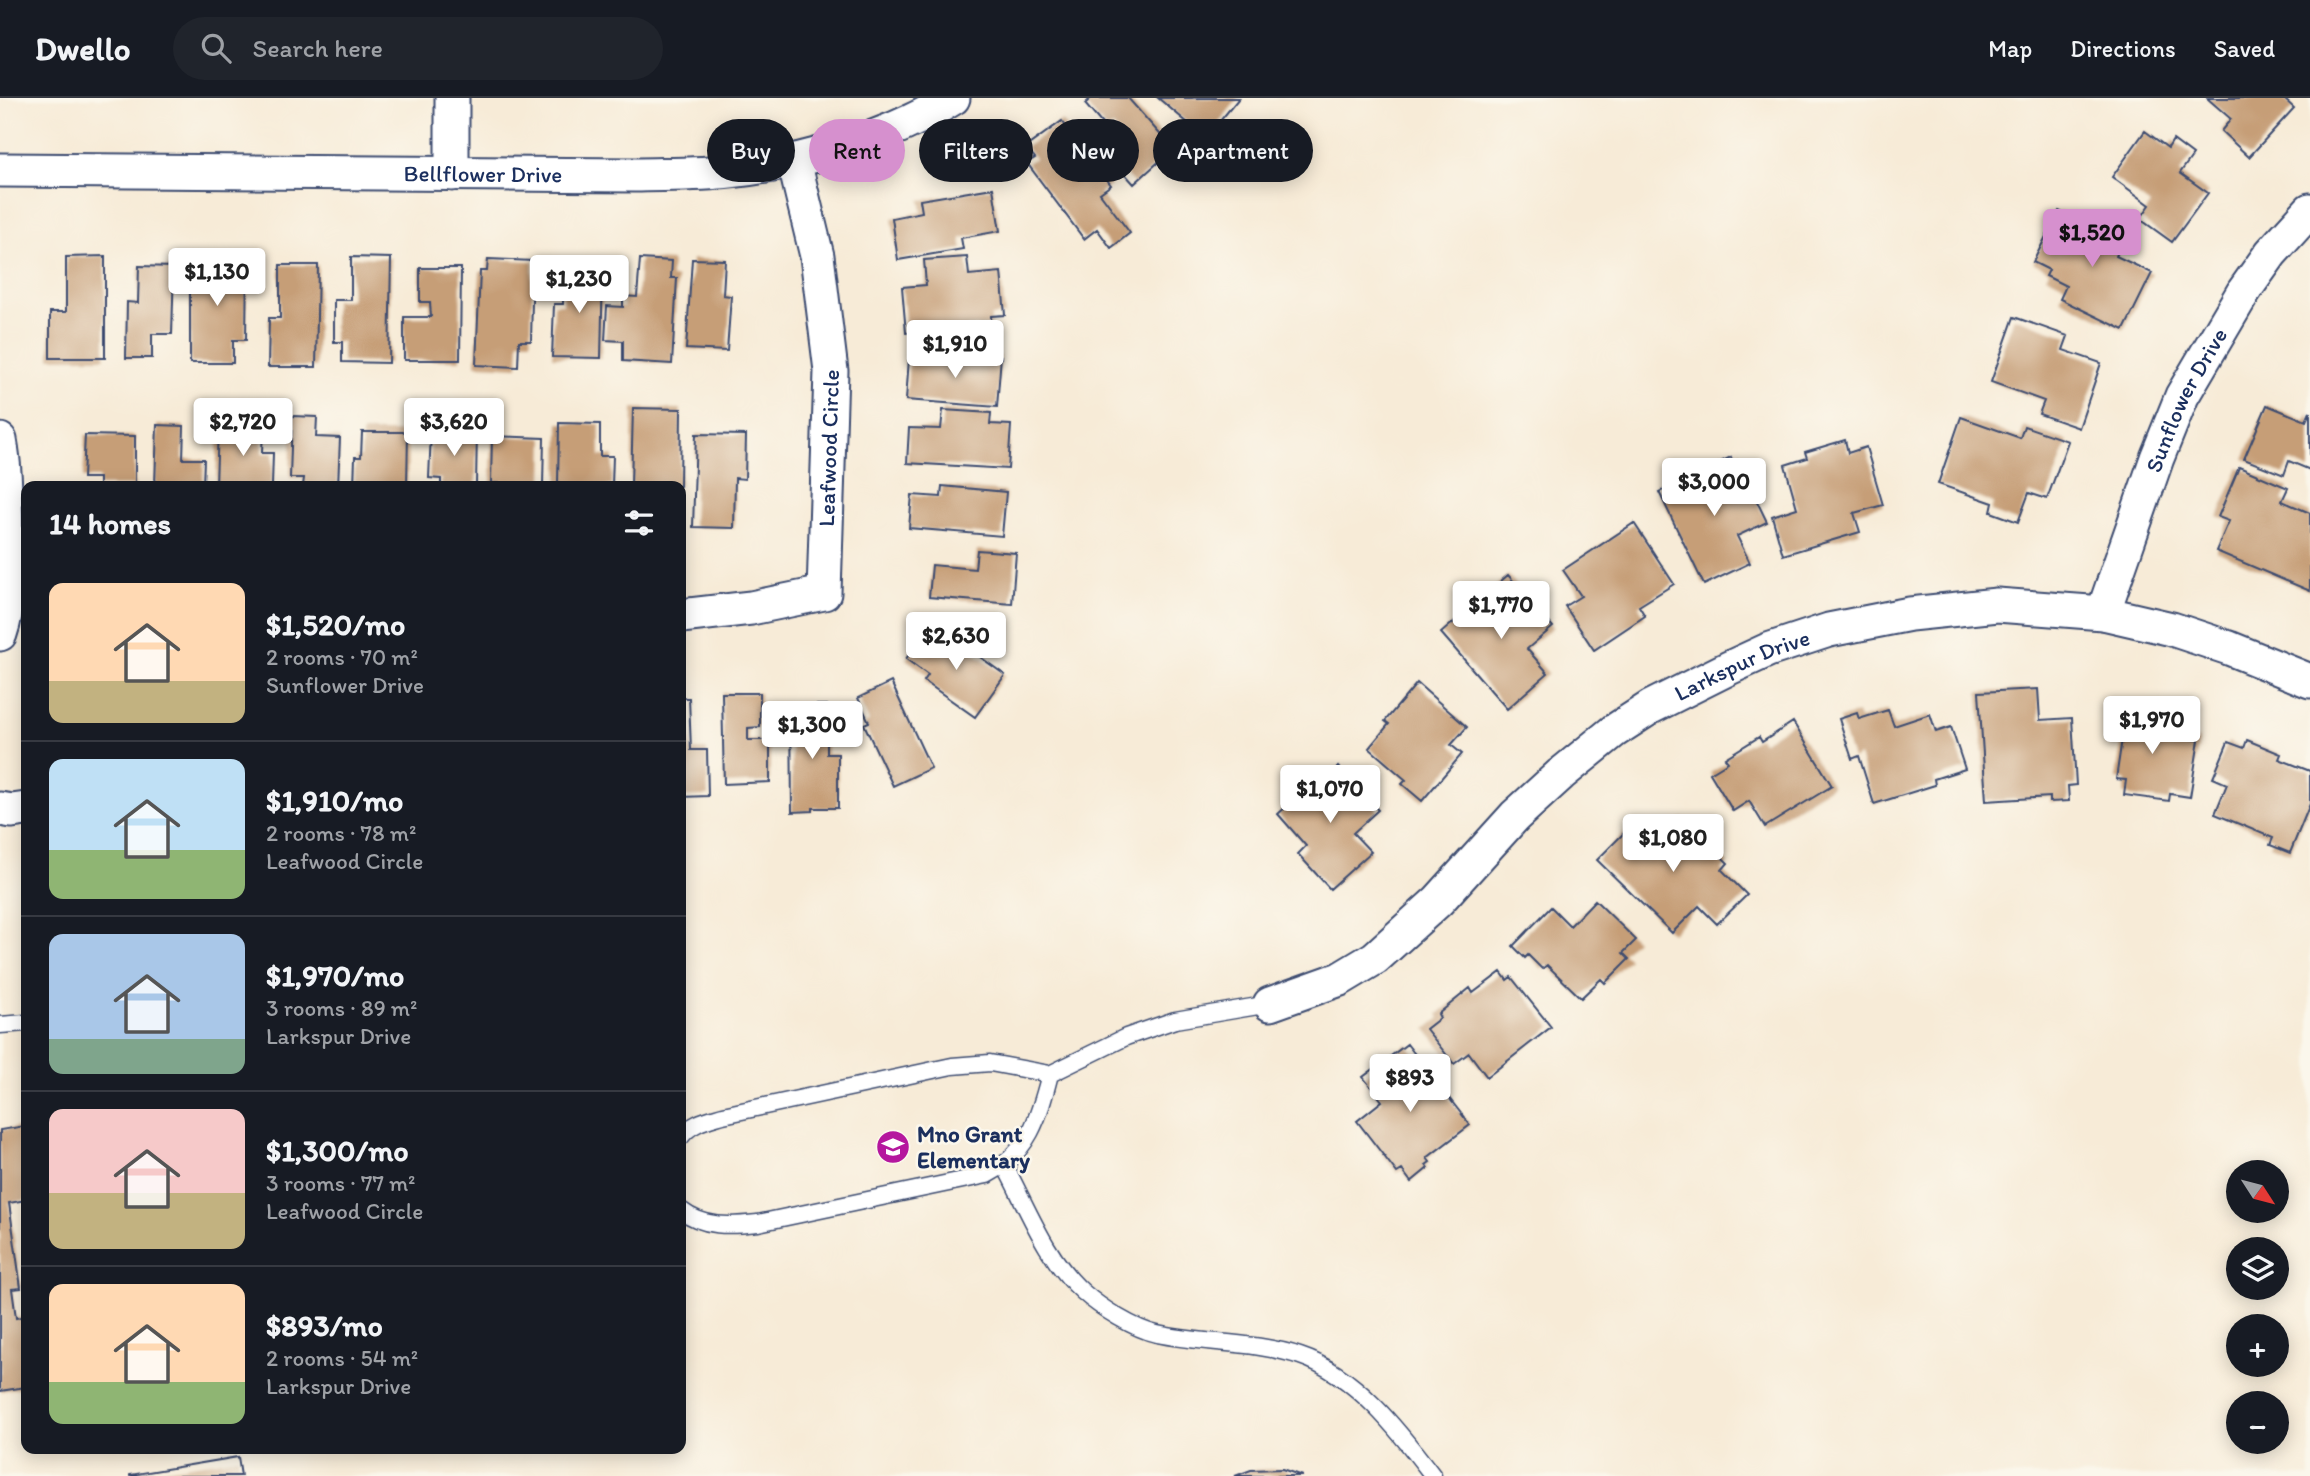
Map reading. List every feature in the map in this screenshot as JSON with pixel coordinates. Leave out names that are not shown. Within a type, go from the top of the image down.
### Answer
[{"type":"street","points":[[452,98],[452,174]]},
{"type":"street","name":"Bellflower Drive","points":[[795,161],[907,122],[953,98]]},
{"type":"street","name":"Leafwood Circle","points":[[686,615],[751,608],[824,593],[831,371],[817,256],[795,165]]},
{"type":"street","name":"Bellflower Drive","points":[[0,170],[707,173]]},
{"type":"street","name":"Sunflower Drive","points":[[2103,613],[2157,458],[2182,396],[2244,291],[2271,253],[2310,210]]},
{"type":"street","points":[[0,440],[20,603],[7,615],[0,635]]},
{"type":"street","name":"Larkspur Drive","points":[[1270,1004],[1340,979],[1375,958],[1438,901],[1515,816],[1614,731],[1651,707],[1729,668],[1768,650],[1838,627],[1910,614],[1997,605],[2103,613],[2172,629],[2229,648],[2310,681]]},
{"type":"street","points":[[0,809],[21,810]]},
{"type":"lane","points":[[686,1131],[701,1121],[723,1115],[952,1066],[990,1063],[1050,1074],[1126,1037],[1175,1020],[1270,1004]]},
{"type":"lane","points":[[0,1025],[21,1023]]},
{"type":"lane","points":[[686,1214],[704,1223],[724,1226],[758,1223],[988,1175],[1005,1166],[1032,1131],[1043,1104],[1050,1074]]},
{"type":"lane","points":[[1005,1166],[1045,1243],[1083,1292],[1112,1313],[1155,1333],[1274,1349],[1302,1356],[1333,1371],[1399,1431],[1433,1476]]},
{"type":"building","points":[[1091,98],[1128,98],[1153,126],[1153,167],[1139,180],[1139,119],[1098,119],[1085,104]]},
{"type":"building","points":[[1158,98],[1239,98],[1222,119],[1183,119]]},
{"type":"building","points":[[2207,98],[2283,98],[2294,108],[2249,157],[2221,131],[2231,119]]},
{"type":"building","points":[[2145,131],[2168,148],[2173,140],[2193,155],[2180,173],[2208,193],[2172,242],[2140,219],[2150,205],[2112,177]]},
{"type":"building","points":[[1047,132],[1047,182],[1109,182],[1111,185],[1100,193],[1130,233],[1111,248],[1097,229],[1084,239],[1033,171],[1033,142]]},
{"type":"building","points":[[993,188],[1000,231],[961,238],[963,249],[898,260],[892,218],[922,212],[920,200]]},
{"type":"building","points":[[2059,211],[2075,219],[2078,214],[2125,237],[2116,256],[2152,273],[2124,330],[2060,299],[2066,286],[2046,276],[2049,270],[2033,262]]},
{"type":"building","points":[[105,256],[105,358],[50,358],[50,312],[66,312],[66,257]]},
{"type":"building","points":[[202,256],[247,256],[246,340],[233,340],[233,363],[190,363],[190,264],[202,263]]},
{"type":"building","points":[[351,257],[391,258],[389,363],[342,362],[342,342],[334,342],[334,300],[351,300]]},
{"type":"building","points":[[967,257],[969,275],[1001,272],[1005,315],[991,316],[991,325],[906,333],[902,287],[926,285],[924,260]]},
{"type":"building","points":[[488,259],[533,261],[531,341],[519,341],[518,367],[476,365],[480,271],[487,271]]},
{"type":"building","points":[[640,259],[672,261],[671,278],[677,278],[672,364],[623,361],[623,341],[605,340],[607,306],[623,307],[623,296],[637,297]]},
{"type":"building","points":[[692,259],[725,260],[723,295],[731,296],[727,351],[686,349]]},
{"type":"building","points":[[280,265],[318,265],[316,367],[268,367],[269,318],[280,318]]},
{"type":"building","points":[[139,266],[174,267],[172,334],[152,334],[152,358],[126,358],[127,302],[138,303]]},
{"type":"building","points":[[564,267],[603,268],[601,358],[552,357],[554,304],[563,304]]},
{"type":"building","points":[[420,268],[461,268],[460,360],[404,360],[404,317],[431,317],[430,302],[420,302]]},
{"type":"building","points":[[2014,317],[2068,336],[2063,350],[2101,363],[2079,428],[2039,414],[2044,401],[1991,382]]},
{"type":"building","points":[[946,352],[1001,356],[997,407],[906,400],[909,358],[945,360]]},
{"type":"building","points":[[2267,405],[2306,421],[2310,412],[2310,470],[2289,461],[2284,475],[2244,459]]},
{"type":"building","points":[[633,408],[681,409],[680,481],[631,481]]},
{"type":"building","points":[[943,410],[991,413],[990,424],[1011,425],[1008,469],[907,463],[909,428],[941,429]]},
{"type":"building","points":[[292,416],[317,417],[316,437],[340,438],[338,481],[304,481],[304,478],[290,478]]},
{"type":"building","points":[[1961,417],[2020,438],[2024,426],[2068,441],[2047,499],[2029,493],[2018,522],[1991,512],[1993,503],[1938,484]]},
{"type":"building","points":[[559,423],[600,424],[600,456],[613,456],[612,481],[558,481]]},
{"type":"building","points":[[157,425],[184,426],[183,459],[204,459],[203,481],[155,481]]},
{"type":"building","points":[[218,426],[263,427],[262,453],[273,453],[272,481],[216,481]]},
{"type":"building","points":[[456,429],[477,429],[476,481],[441,481],[429,478],[431,432],[456,433]]},
{"type":"building","points":[[362,432],[408,432],[407,481],[354,481],[355,457],[361,457]]},
{"type":"building","points":[[696,434],[746,435],[745,479],[735,478],[734,528],[693,527]]},
{"type":"building","points":[[85,435],[135,436],[135,481],[83,478]]},
{"type":"building","points":[[492,436],[544,438],[543,481],[491,481]]},
{"type":"building","points":[[1845,440],[1848,453],[1866,447],[1883,505],[1854,513],[1860,532],[1783,555],[1772,516],[1797,508],[1785,465],[1807,458],[1805,452]]},
{"type":"building","points":[[1731,457],[1733,463],[1737,460],[1767,522],[1737,536],[1750,563],[1704,585],[1659,492]]},
{"type":"building","points":[[2239,467],[2288,488],[2282,501],[2310,513],[2310,591],[2216,551],[2229,521],[2218,517]]},
{"type":"building","points":[[942,486],[1006,492],[1002,536],[909,528],[912,495],[941,497]]},
{"type":"building","points":[[1634,523],[1674,584],[1639,606],[1645,616],[1594,650],[1565,606],[1581,596],[1563,570]]},
{"type":"building","points":[[977,550],[1016,553],[1012,604],[929,597],[932,565],[975,569]]},
{"type":"building","points":[[1508,575],[1553,627],[1527,649],[1548,673],[1507,709],[1441,633]]},
{"type":"building","points":[[927,628],[958,650],[962,644],[1005,675],[975,717],[924,681],[928,675],[906,659]]},
{"type":"building","points":[[891,682],[931,768],[893,786],[864,724],[869,722],[858,698]]},
{"type":"building","points":[[1417,683],[1467,727],[1451,745],[1462,754],[1422,801],[1402,784],[1406,780],[1369,748],[1389,724],[1385,721]]},
{"type":"building","points":[[2038,689],[2040,720],[2072,718],[2076,785],[2068,786],[2069,801],[2050,802],[2050,797],[1986,801],[1979,692]]},
{"type":"building","points":[[722,693],[760,693],[760,727],[748,728],[748,740],[770,740],[770,782],[724,784]]},
{"type":"building","points":[[686,698],[689,698],[691,750],[707,750],[708,796],[686,797]]},
{"type":"building","points":[[2116,702],[2143,706],[2141,718],[2166,722],[2165,736],[2199,740],[2190,797],[2170,794],[2169,801],[2124,795],[2126,780],[2116,779],[2122,739],[2111,737]]},
{"type":"building","points":[[791,705],[827,705],[827,754],[838,754],[838,808],[813,808],[813,811],[792,812]]},
{"type":"building","points":[[1888,710],[1894,726],[1930,714],[1936,732],[1951,727],[1965,769],[1934,779],[1935,785],[1874,804],[1859,756],[1852,759],[1839,719],[1857,713],[1859,719]]},
{"type":"building","points":[[1793,722],[1832,786],[1765,827],[1749,801],[1733,811],[1710,773],[1728,762],[1725,758],[1759,737],[1762,742]]},
{"type":"building","points":[[2247,740],[2281,754],[2279,759],[2310,771],[2310,804],[2290,853],[2270,845],[2273,838],[2215,814],[2227,784],[2213,778],[2228,742],[2244,748]]},
{"type":"building","points":[[1338,767],[1378,810],[1353,833],[1371,852],[1330,889],[1298,854],[1306,846],[1278,814],[1297,797],[1294,793],[1319,771],[1325,779]]},
{"type":"building","points":[[1682,818],[1728,863],[1722,870],[1747,895],[1717,924],[1699,906],[1672,933],[1597,860],[1635,822],[1656,843]]},
{"type":"building","points":[[1595,900],[1636,940],[1623,953],[1629,959],[1605,983],[1601,979],[1581,998],[1547,965],[1542,969],[1528,955],[1525,958],[1513,946],[1551,907],[1570,926]]},
{"type":"building","points":[[1501,972],[1507,980],[1511,977],[1551,1027],[1487,1077],[1469,1053],[1454,1064],[1426,1029],[1440,1018],[1438,1014],[1470,988],[1473,993]]},
{"type":"building","points":[[1407,1044],[1470,1125],[1427,1158],[1430,1162],[1426,1165],[1428,1168],[1411,1182],[1402,1170],[1397,1173],[1357,1121],[1382,1101],[1363,1077]]},
{"type":"building","points":[[21,1127],[21,1201],[9,1203],[21,1288],[12,1289],[16,1318],[21,1317],[21,1388],[0,1391],[0,1130]]},
{"type":"building","points":[[238,1457],[241,1476],[130,1476],[130,1475]]},
{"type":"building","points":[[1282,1469],[1302,1476],[1235,1476],[1251,1470]]},
{"type":"place","name":"Mno Grant Elementary","points":[[893,1147]]}]
